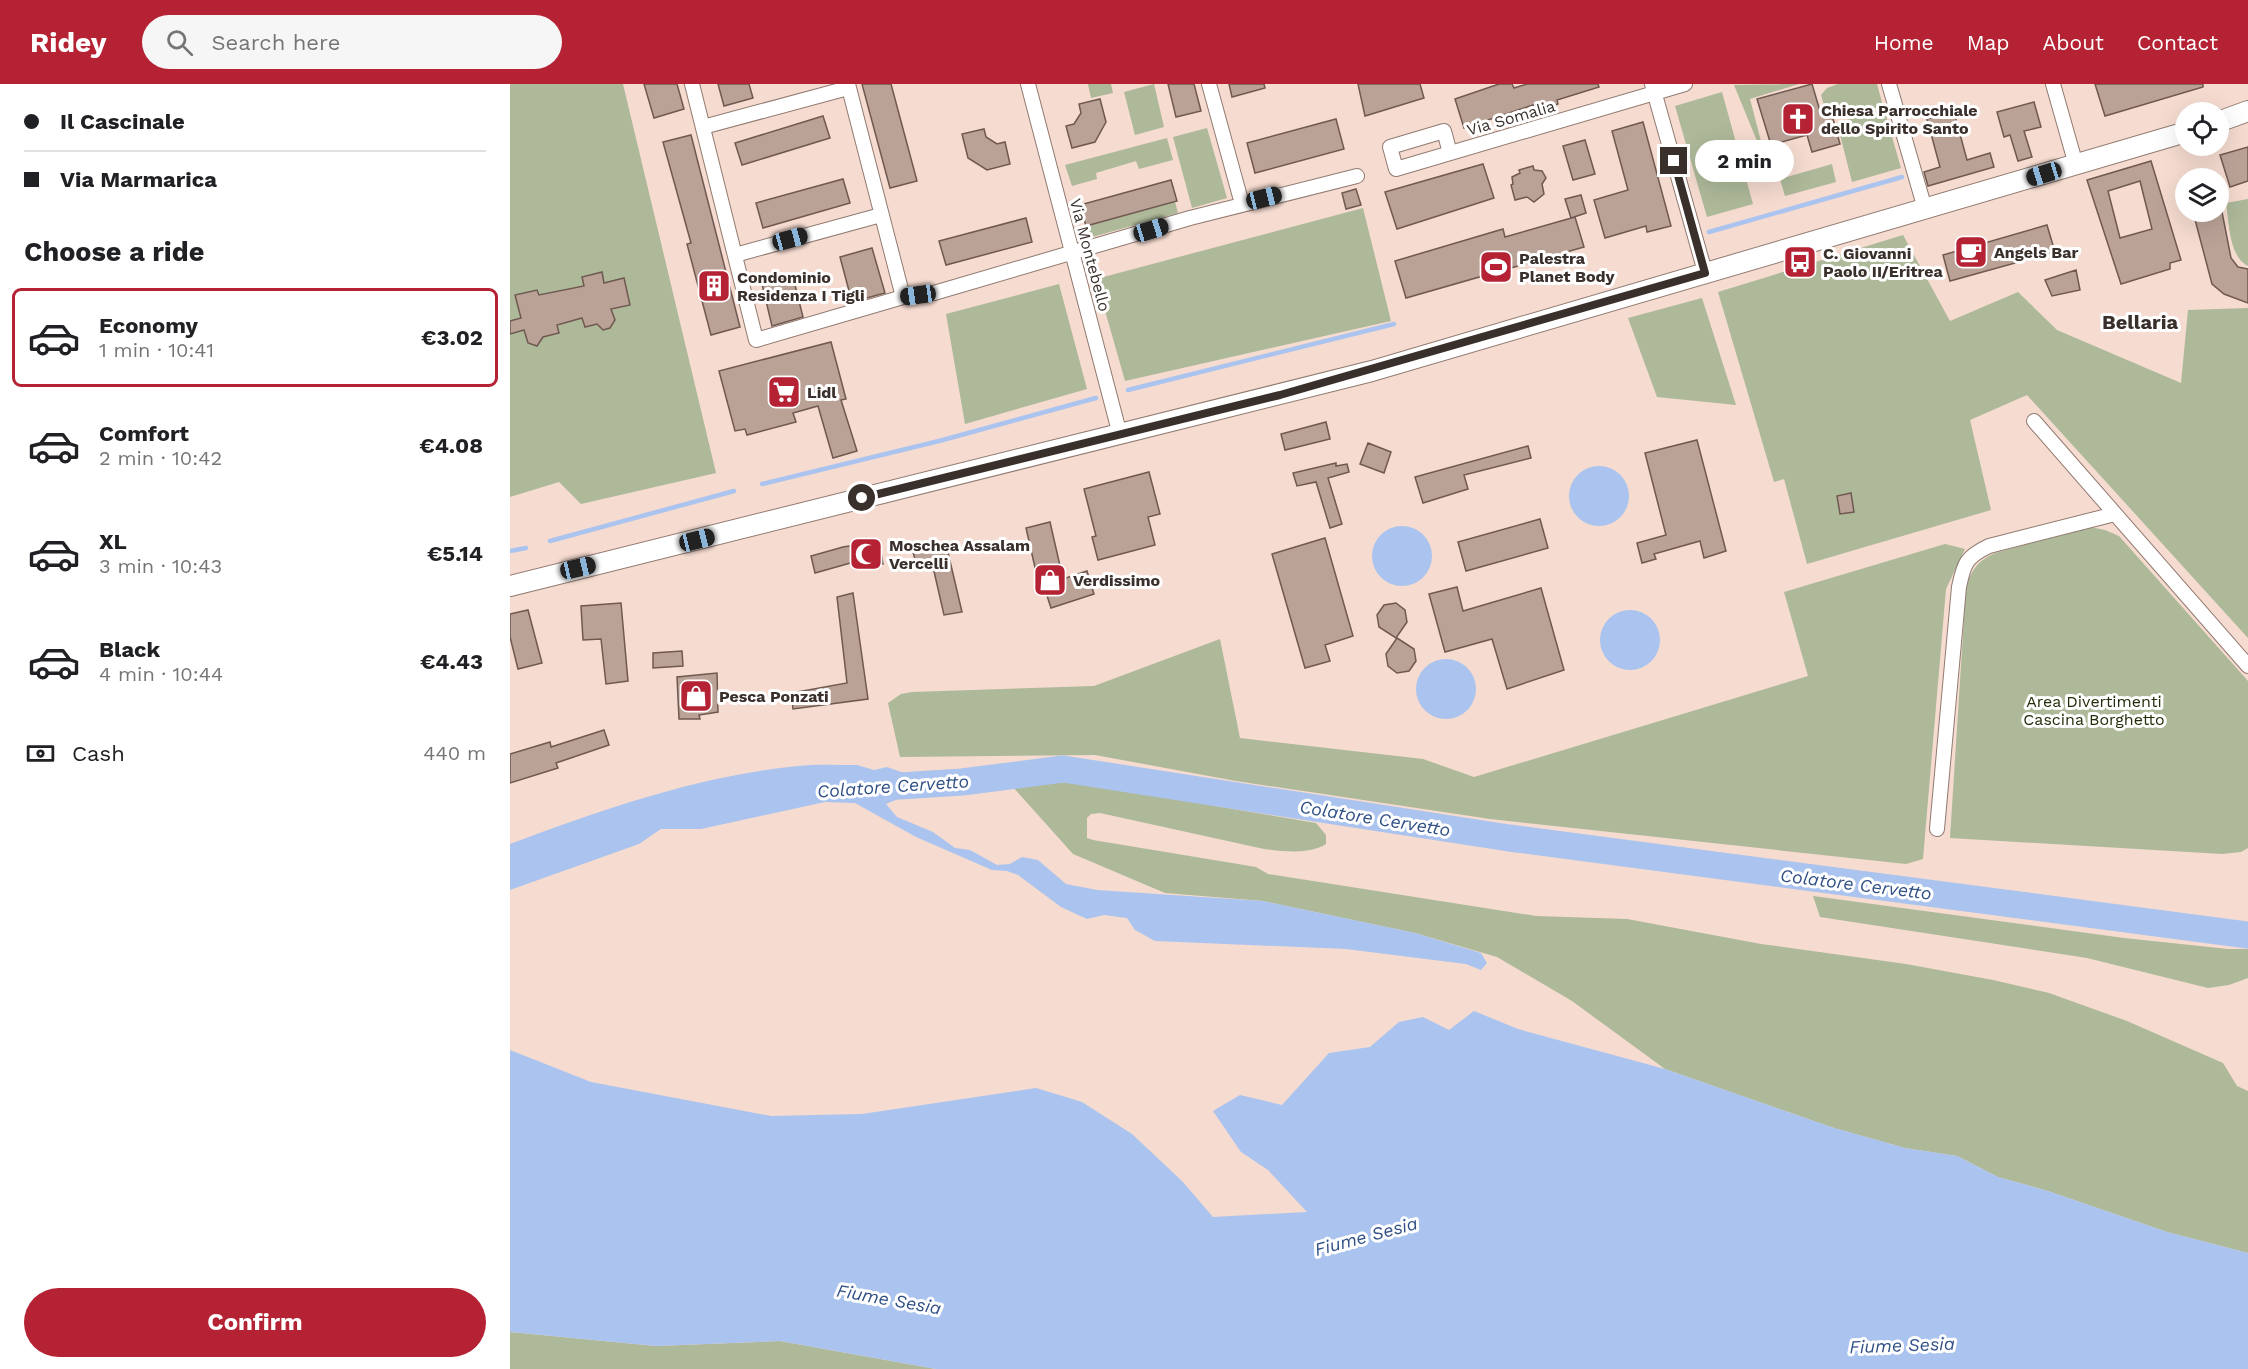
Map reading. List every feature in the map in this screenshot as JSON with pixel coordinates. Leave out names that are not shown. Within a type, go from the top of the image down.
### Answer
[{"type":"main road","points":[[2229,118],[2248,111]]},
{"type":"main road","points":[[2229,120],[2248,116]]},
{"type":"main road","points":[[510,586],[1372,371],[2175,135]]},
{"type":"street","points":[[692,84],[756,340],[903,297],[934,293],[1242,204],[1357,176]]},
{"type":"street","name":"Via Montebello","points":[[1028,84],[1120,435]]},
{"type":"street","points":[[1209,84],[1242,204]]},
{"type":"street","name":"Via Somalia","points":[[1450,153],[1444,131],[1390,147],[1396,169],[1450,153],[1654,88],[1685,84]]},
{"type":"street","points":[[1889,84],[1925,209]]},
{"type":"street","points":[[2053,84],[2076,165]]},
{"type":"street","points":[[703,127],[848,86],[903,297]]},
{"type":"street","points":[[1654,88],[1705,273]]},
{"type":"street","points":[[735,255],[881,215]]},
{"type":"street","points":[[2034,421],[2248,666]]},
{"type":"street","points":[[1937,829],[1959,587],[1963,568],[1971,555],[1989,546],[2115,514]]},
{"type":"green space","points":[[510,84],[623,84],[716,473],[581,504],[559,482],[510,497]]},
{"type":"green space","points":[[1088,84],[1111,84],[1113,93],[1091,98]]},
{"type":"green space","points":[[1154,84],[1164,127],[1135,135],[1124,92]]},
{"type":"green space","points":[[1799,84],[1750,99],[1762,145],[1759,146],[1734,85]]},
{"type":"green space","points":[[1838,84],[1877,84],[1883,106],[1839,118],[1832,107],[1825,109],[1821,95],[1827,88]]},
{"type":"green space","points":[[1722,92],[1753,204],[1707,217],[1675,106]]},
{"type":"green space","points":[[1884,109],[1901,168],[1852,182],[1837,123]]},
{"type":"green space","points":[[1207,128],[1227,198],[1192,208],[1173,137]]},
{"type":"green space","points":[[1167,138],[1173,160],[1139,169],[1136,161],[1096,173],[1097,179],[1072,186],[1065,165]]},
{"type":"green space","points":[[1832,164],[1836,182],[1785,196],[1780,179]]},
{"type":"green space","points":[[2248,199],[2248,266],[2242,262],[2233,247],[2228,222],[2229,202]]},
{"type":"green space","points":[[1175,202],[1178,213],[1085,239],[1081,228]]},
{"type":"green space","points":[[1363,208],[1391,321],[1125,381],[1096,279]]},
{"type":"green space","points":[[1903,235],[1950,321],[2018,292],[2057,330],[2181,383],[2188,310],[2248,308],[2248,638],[2027,395],[1970,420],[1991,510],[1807,564],[1784,479],[1774,482],[1718,292]]},
{"type":"green space","points":[[1059,284],[1087,389],[965,424],[946,314]]},
{"type":"green space","points":[[1702,298],[1736,405],[1657,397],[1628,318]]},
{"type":"green space","name":"Area Divertimenti Cascina Borghetto","points":[[2090,527],[2119,536],[2248,681],[2248,848],[2241,852],[2222,854],[1950,838],[1966,587],[1971,575],[1976,566],[1995,553]]},
{"type":"green space","points":[[1945,544],[1965,549],[1946,589],[1923,859],[1906,864],[1490,819],[1236,781],[1095,755],[900,757],[888,703],[901,694],[912,692],[1094,686],[1220,639],[1240,738],[1423,759],[1474,777],[1808,676],[1784,592]]},
{"type":"green space","points":[[1072,782],[1316,823],[1326,835],[1326,844],[1312,850],[1279,851],[1100,813],[1091,814],[1087,818],[1087,838],[1093,840],[1256,867],[1268,874],[1536,916],[1627,919],[1761,944],[1906,964],[2049,993],[2127,1021],[2223,1063],[2237,1086],[2248,1091],[2248,1253],[2167,1232],[2048,1191],[1998,1177],[1957,1156],[1905,1148],[1834,1128],[1665,1069],[1572,1001],[1497,957],[1415,933],[1263,901],[1165,893],[1073,854],[1012,786]]},
{"type":"green space","points":[[1813,896],[2124,938],[2248,949],[2248,978],[2229,985],[2208,988],[2087,958],[1820,917]]},
{"type":"green space","points":[[510,1332],[656,1346],[780,1341],[936,1369],[510,1369]]},
{"type":"water","points":[[1599,466],[1620,475],[1629,496],[1620,517],[1599,526],[1578,517],[1569,496],[1578,475]]},
{"type":"water","points":[[1402,526],[1423,535],[1432,556],[1423,577],[1402,586],[1381,577],[1372,556],[1381,535]]},
{"type":"water","points":[[1630,610],[1651,619],[1660,640],[1651,661],[1630,670],[1609,661],[1600,640],[1609,619]]},
{"type":"water","points":[[1446,659],[1467,668],[1476,689],[1467,710],[1446,719],[1425,710],[1416,689],[1425,668]]},
{"type":"water","points":[[857,765],[874,770],[887,767],[935,784],[886,804],[897,817],[933,832],[955,848],[970,850],[997,865],[1010,864],[1022,857],[1038,860],[1066,884],[1097,890],[1263,901],[1415,933],[1481,953],[1487,963],[1481,970],[1466,964],[1346,949],[1155,941],[1135,930],[1127,918],[1104,915],[1087,919],[1061,907],[1018,875],[1007,871],[992,870],[916,837],[855,803],[825,802],[701,829],[661,829],[639,844],[510,890],[510,844],[544,831],[651,796],[725,777],[798,766]]},
{"type":"water","name":"Fiume Sesia","points":[[1474,1011],[1518,1029],[1665,1069],[1834,1128],[1905,1148],[1957,1156],[1998,1177],[2048,1191],[2167,1232],[2248,1253],[2248,1369],[936,1369],[780,1341],[656,1346],[510,1332],[510,1050],[591,1082],[771,1116],[862,1114],[1036,1088],[1082,1102],[1132,1134],[1182,1181],[1213,1217],[1307,1212],[1268,1170],[1241,1152],[1213,1111],[1240,1095],[1282,1105],[1329,1053],[1370,1047],[1399,1022],[1423,1017],[1449,1030]]},
{"type":"building","points":[[644,84],[677,84],[684,109],[654,118]]},
{"type":"building","points":[[718,84],[749,84],[753,98],[724,106]]},
{"type":"building","points":[[862,84],[891,84],[917,181],[890,188]]},
{"type":"building","points":[[1168,84],[1194,84],[1201,111],[1176,117]]},
{"type":"building","points":[[1229,84],[1264,84],[1265,88],[1232,97]]},
{"type":"building","points":[[1358,84],[1420,84],[1424,98],[1365,116]]},
{"type":"building","points":[[1499,84],[1512,84],[1514,88],[1527,84],[1598,84],[1599,87],[1557,100],[1558,104],[1535,112],[1533,105],[1464,128],[1455,99]]},
{"type":"building","name":"Chiesa Parrocchiale dello Spirito Santo","points":[[1812,84],[1820,111],[1824,110],[1826,117],[1832,115],[1840,144],[1812,152],[1807,135],[1771,145],[1757,99]]},
{"type":"building","points":[[2095,84],[2203,84],[2203,87],[2105,116]]},
{"type":"building","points":[[1100,99],[1106,122],[1095,142],[1072,148],[1066,126],[1074,124],[1081,113],[1079,104]]},
{"type":"building","points":[[2034,102],[2041,127],[2024,131],[2032,157],[2018,161],[2010,135],[2004,137],[1997,112]]},
{"type":"building","points":[[1954,112],[1967,160],[1990,153],[1994,167],[1928,186],[1924,172],[1940,167],[1927,119]]},
{"type":"building","points":[[823,116],[830,138],[742,165],[735,143]]},
{"type":"building","points":[[1336,119],[1344,149],[1255,173],[1247,143]]},
{"type":"building","points":[[1643,122],[1671,226],[1647,232],[1646,226],[1605,238],[1594,200],[1628,190],[1612,131]]},
{"type":"building","points":[[984,129],[986,137],[997,144],[1005,142],[1010,164],[987,170],[968,158],[962,134]]},
{"type":"building","points":[[691,135],[740,327],[711,335],[687,244],[691,243],[663,142]]},
{"type":"building","points":[[1585,140],[1595,174],[1573,180],[1563,146]]},
{"type":"building","points":[[2248,147],[2248,181],[2230,187],[2229,168],[2224,168],[2220,156],[2229,156],[2229,152]]},
{"type":"building","points":[[2151,161],[2181,260],[2170,263],[2170,269],[2121,284],[2087,180]],"holes":[[[2140,181],[2152,229],[2120,238],[2108,191]]]},
{"type":"building","points":[[1483,164],[1494,198],[1397,229],[1385,192]]},
{"type":"building","points":[[1533,166],[1534,170],[1542,171],[1546,178],[1542,184],[1544,194],[1534,202],[1527,197],[1515,200],[1511,185],[1513,184],[1512,177],[1520,173],[1519,170]]},
{"type":"building","points":[[843,179],[850,203],[763,228],[756,203]]},
{"type":"building","points":[[1171,180],[1177,201],[1086,226],[1080,205]]},
{"type":"building","points":[[1356,189],[1361,205],[1346,209],[1342,193]]},
{"type":"building","points":[[1581,195],[1586,213],[1571,218],[1565,199]]},
{"type":"building","points":[[1575,217],[1584,247],[1406,298],[1395,261],[1503,229],[1505,237]]},
{"type":"building","points":[[1026,218],[1032,242],[946,265],[939,241]]},
{"type":"building","points":[[2196,222],[2224,222],[2231,258],[2238,267],[2248,269],[2248,303],[2224,294],[2212,284]]},
{"type":"building","points":[[2047,225],[2055,252],[1950,281],[1943,255]]},
{"type":"building","points":[[872,248],[885,293],[852,302],[840,257]]},
{"type":"building","points":[[2076,270],[2080,290],[2052,296],[2045,280]]},
{"type":"building","points":[[602,272],[604,283],[624,278],[630,305],[611,309],[615,320],[610,328],[603,330],[597,324],[585,327],[582,318],[557,325],[559,333],[543,337],[537,346],[528,343],[524,330],[510,334],[510,321],[521,318],[515,295],[537,290],[539,295],[584,286],[582,277]]},
{"type":"building","points":[[792,273],[803,317],[772,326],[761,280]]},
{"type":"building","name":"Lidl","points":[[831,342],[846,399],[841,400],[857,451],[833,458],[818,406],[793,413],[796,422],[747,435],[745,429],[735,431],[719,371]]},
{"type":"building","points":[[1326,422],[1330,439],[1285,450],[1281,434]]},
{"type":"building","points":[[1697,440],[1726,551],[1704,558],[1700,541],[1654,554],[1656,559],[1642,563],[1637,543],[1666,535],[1645,453]]},
{"type":"building","points":[[1368,443],[1391,452],[1384,473],[1360,464]]},
{"type":"building","points":[[1528,446],[1531,458],[1464,475],[1468,489],[1423,503],[1415,477]]},
{"type":"building","points":[[1336,463],[1336,466],[1347,464],[1349,472],[1328,478],[1342,524],[1330,528],[1316,482],[1297,486],[1293,473]]},
{"type":"building","points":[[1149,472],[1160,514],[1148,517],[1155,545],[1098,560],[1092,537],[1096,536],[1084,489]]},
{"type":"building","points":[[1851,493],[1854,512],[1840,514],[1837,496]]},
{"type":"building","points":[[1540,519],[1548,548],[1466,571],[1458,542]]},
{"type":"building","points":[[1050,522],[1063,579],[1087,571],[1094,594],[1051,608],[1039,571],[1036,572],[1026,528]]},
{"type":"building","points":[[1325,538],[1353,636],[1325,645],[1330,661],[1305,668],[1272,554]]},
{"type":"building","points":[[879,541],[883,564],[855,569],[854,562],[815,573],[811,556],[843,547]]},
{"type":"building","points":[[946,544],[962,612],[944,615],[933,567],[918,570],[913,552]]},
{"type":"building","points":[[1457,587],[1463,611],[1541,588],[1564,670],[1507,689],[1492,639],[1445,652],[1429,594]]},
{"type":"building","points":[[853,593],[868,699],[793,709],[791,693],[847,683],[837,597]]},
{"type":"building","points":[[621,603],[628,681],[606,684],[601,639],[583,640],[581,606]]},
{"type":"building","points":[[1396,603],[1405,610],[1407,622],[1396,638],[1379,627],[1377,615],[1384,605]]},
{"type":"building","points":[[528,610],[542,663],[518,669],[510,637],[510,614]]},
{"type":"building","points":[[1397,638],[1414,649],[1416,661],[1409,671],[1397,673],[1388,666],[1386,654]]},
{"type":"building","points":[[682,651],[683,666],[653,668],[653,653]]},
{"type":"building","points":[[717,673],[718,712],[699,715],[700,719],[679,719],[677,677]]},
{"type":"building","points":[[604,730],[609,745],[556,763],[558,768],[510,783],[510,754],[550,742],[551,747]]},
{"type":"waterway","points":[[1709,232],[1902,177]]},
{"type":"waterway","points":[[1128,390],[1394,324]]},
{"type":"waterway","points":[[762,484],[939,441],[1096,398]]},
{"type":"waterway","points":[[550,541],[734,491]]},
{"type":"waterway","points":[[510,551],[526,548]]},
{"type":"waterway","name":"Colatore Cervetto","points":[[900,786],[962,782],[1063,769],[1509,838],[2248,935]]},
{"type":"place","name":"Chiesa Parrocchiale dello Spirito Santo","points":[[1798,119]]},
{"type":"place","name":"Angels Bar","points":[[1971,252]]},
{"type":"place","name":"C. Giovanni Paolo II/Eritrea","points":[[1800,262]]},
{"type":"place","name":"Palestra Planet Body","points":[[1496,267]]},
{"type":"place","name":"Condominio Residenza I Tigli","points":[[714,286]]},
{"type":"place","name":"Lidl","points":[[784,392]]},
{"type":"place","name":"Moschea Assalam Vercelli","points":[[866,554]]},
{"type":"place","name":"Verdissimo","points":[[1050,580]]},
{"type":"place","name":"Pesca Ponzati","points":[[696,696]]},
{"type":"district","name":"Bellaria","points":[[2140,322]]},
{"type":"route","points":[[862,498],[1257,402],[1372,371],[1430,352],[1705,273],[1674,161]]}]
